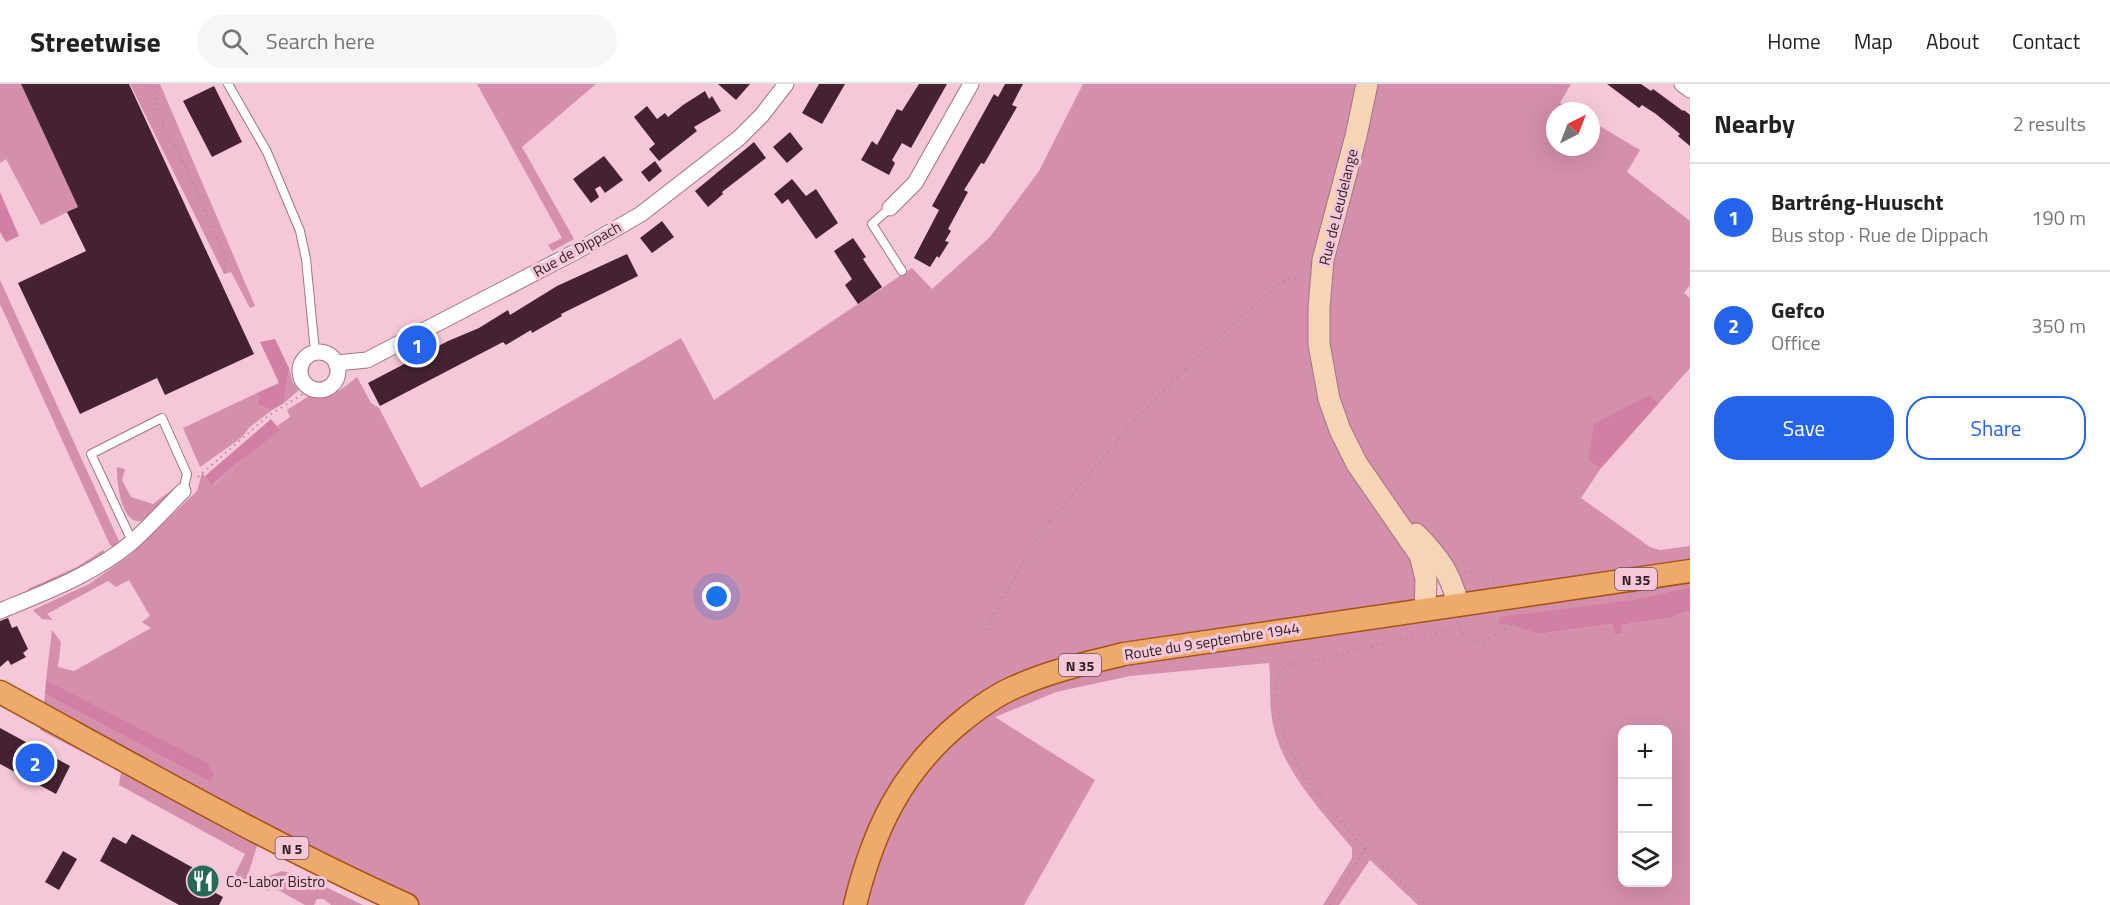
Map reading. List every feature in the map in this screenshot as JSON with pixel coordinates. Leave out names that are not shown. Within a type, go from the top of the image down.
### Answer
[{"type":"main road","name":"Route du 9 septembre 1944","points":[[855,905],[864,868],[876,837],[892,803],[913,770],[939,740],[975,711],[1013,687],[1061,669],[1124,654],[1690,571]]},
{"type":"main road","name":"N 5","points":[[0,692],[360,884],[407,905]]},
{"type":"street","name":"Rue de Dippach","points":[[336,363],[367,360],[577,251],[641,214],[739,138],[762,115],[786,84]]},
{"type":"street","points":[[890,208],[915,183],[971,84]]},
{"type":"street","name":"Rue de Leudelange","points":[[1367,84],[1356,136],[1323,260],[1320,280],[1319,344],[1329,399],[1340,430],[1357,464],[1420,555],[1426,579],[1425,609]]},
{"type":"street","points":[[1682,84],[1690,90]]},
{"type":"street","points":[[315,352],[327,354],[336,363],[337,376],[331,386],[318,390],[311,389],[302,379],[300,371],[304,359],[315,352]]},
{"type":"street","points":[[0,611],[67,584],[117,553],[183,491]]},
{"type":"street","name":"Rue de Leudelange","points":[[1379,498],[1435,554],[1452,581],[1458,604]]},
{"type":"lane","points":[[228,84],[267,152],[300,231],[306,259],[315,352]]},
{"type":"lane","points":[[890,208],[872,224],[902,271]]},
{"type":"lane","points":[[132,541],[91,454],[162,418],[187,474],[183,491]]},
{"type":"path","points":[[147,84],[155,90],[158,96],[156,106],[163,122],[163,132],[167,140],[176,146],[225,255],[224,274]]},
{"type":"path","points":[[986,630],[1030,548],[1045,527],[1167,385],[1281,282],[1294,278],[1320,280]]},
{"type":"path","points":[[183,491],[268,416],[311,389]]},
{"type":"path","points":[[1460,568],[1468,573],[1502,582]]},
{"type":"path","points":[[1458,604],[1458,628],[1474,641],[1485,641],[1513,624],[1633,608],[1690,594]]},
{"type":"path","points":[[1426,905],[1365,849],[1307,781],[1294,761],[1279,719],[1276,683],[1280,670],[1288,665],[1458,628]]},
{"type":"path","points":[[1330,905],[1365,849]]},
{"type":"shaded area","points":[[0,84],[21,84],[78,207],[41,225],[6,159],[0,163]]},
{"type":"shaded area","points":[[130,84],[160,84],[255,306],[250,308],[231,272],[224,274]]},
{"type":"shaded area","points":[[477,84],[596,84],[522,147],[574,239],[552,251],[548,245],[562,238]]},
{"type":"shaded area","points":[[1083,84],[1571,84],[1561,102],[1546,102],[1546,156],[1600,156],[1600,126],[1640,150],[1627,172],[1690,221],[1690,285],[1684,293],[1690,298],[1690,368],[1601,468],[1581,498],[1650,547],[1660,550],[1690,546],[1690,587],[1499,624],[1513,624],[1538,634],[1612,624],[1614,634],[1621,625],[1670,618],[1690,611],[1690,905],[1418,905],[1370,860],[1339,905],[1323,905],[1352,858],[1352,848],[1303,788],[1284,755],[1272,719],[1269,663],[1130,676],[1056,692],[995,717],[1095,780],[1024,905],[407,905],[261,833],[247,878],[243,882],[237,881],[234,876],[245,854],[119,785],[121,772],[40,730],[45,694],[210,782],[205,762],[46,680],[52,630],[61,642],[58,667],[74,671],[151,628],[142,622],[150,616],[129,580],[116,587],[108,581],[47,614],[53,620],[42,619],[33,610],[89,584],[130,555],[197,491],[202,473],[213,486],[279,429],[277,426],[290,417],[287,410],[309,396],[323,398],[329,396],[357,377],[371,403],[379,408],[421,488],[681,338],[714,400],[912,268],[932,289],[990,237],[1039,171]],"holes":[[[1435,554],[1458,604],[1425,608]]]},
{"type":"shaded area","points":[[0,192],[19,236],[6,242],[0,232]]},
{"type":"shaded area","points":[[0,280],[119,541],[114,548],[110,545],[0,304]]},
{"type":"shaded area","points":[[275,339],[289,368],[284,403],[272,410],[259,405],[259,392],[279,383],[260,342]]},
{"type":"shaded area","points":[[289,368],[293,383],[299,390],[284,403]]},
{"type":"shaded area","points":[[259,392],[259,405],[272,410],[250,427],[241,438],[200,467],[183,428]]},
{"type":"shaded area","points":[[1650,395],[1658,404],[1601,468],[1588,460],[1594,424]]},
{"type":"shaded area","points":[[271,419],[280,430],[237,463],[212,486],[205,476]]},
{"type":"shaded area","points":[[117,467],[125,469],[122,480],[131,497],[153,504],[177,486],[149,517],[139,521],[132,519],[122,504]]},
{"type":"shaded area","points":[[103,550],[106,555],[29,593],[28,589],[77,567]]},
{"type":"shaded area","points":[[1690,587],[1690,611],[1670,618],[1621,625],[1622,633],[1614,634],[1612,624],[1538,634],[1513,625],[1499,624],[1500,617],[1631,600]]},
{"type":"shaded area","points":[[46,680],[206,762],[214,773],[210,782],[45,694]]},
{"type":"shaded area","points":[[282,871],[303,876],[363,905],[331,905],[324,899],[317,899],[314,905],[305,905],[271,886],[268,891],[261,888],[260,884],[269,876]]},
{"type":"building","points":[[21,84],[129,84],[254,354],[165,395],[157,378],[80,414],[18,283],[86,251],[67,212],[78,207]]},
{"type":"building","points":[[718,84],[750,84],[736,100]]},
{"type":"building","points":[[819,84],[845,84],[822,124],[802,113]]},
{"type":"building","points":[[919,84],[947,84],[911,148],[902,143],[892,160],[895,163],[889,175],[861,160],[872,141],[877,145],[897,109],[902,111]]},
{"type":"building","points":[[1005,84],[1023,84],[1012,105],[1017,107],[984,164],[981,163],[964,190],[968,192],[948,229],[951,231],[945,241],[949,242],[930,267],[914,258],[939,210],[932,206],[994,94],[998,97]]},
{"type":"building","points":[[1607,84],[1641,84],[1651,91],[1653,89],[1684,110],[1690,115],[1690,146],[1678,136],[1680,134],[1656,114],[1642,105],[1639,108]]},
{"type":"building","points":[[214,86],[242,142],[212,157],[183,101]]},
{"type":"building","points":[[705,91],[709,99],[712,96],[721,111],[694,127],[697,131],[659,161],[649,149],[655,144],[634,117],[647,106],[657,119],[665,113],[668,117]]},
{"type":"building","points":[[790,132],[803,149],[787,163],[773,147]]},
{"type":"building","points":[[754,142],[766,158],[722,192],[723,194],[708,207],[695,191]]},
{"type":"building","points":[[604,156],[623,180],[605,193],[600,186],[595,189],[599,197],[591,203],[573,179]]},
{"type":"building","points":[[655,161],[662,171],[649,182],[641,172]]},
{"type":"building","points":[[792,179],[806,196],[816,189],[838,223],[816,239],[788,199],[782,204],[774,194]]},
{"type":"building","points":[[662,221],[674,237],[652,253],[640,238]]},
{"type":"building","points":[[853,238],[866,257],[863,259],[882,287],[858,304],[845,285],[852,279],[834,251]]},
{"type":"building","points":[[627,254],[638,276],[561,314],[562,316],[532,333],[531,330],[506,345],[503,342],[380,406],[368,383],[448,341],[479,328],[508,310],[510,315],[557,286]]},
{"type":"building","points":[[8,618],[12,628],[17,626],[28,649],[23,653],[26,657],[11,665],[8,660],[0,667],[0,621]]},
{"type":"building","points":[[0,728],[70,766],[56,794],[0,764]]},
{"type":"building","points":[[132,834],[217,881],[212,891],[223,897],[219,905],[179,905],[100,861],[113,837],[126,844]]},
{"type":"building","points":[[63,851],[77,859],[59,890],[45,882]]},
{"type":"place","name":"Bartréng-Huuscht","points":[[417,345]]},
{"type":"place","name":"Gefco","points":[[35,763]]},
{"type":"place","name":"Co-Labor Bistro","points":[[203,881]]}]
